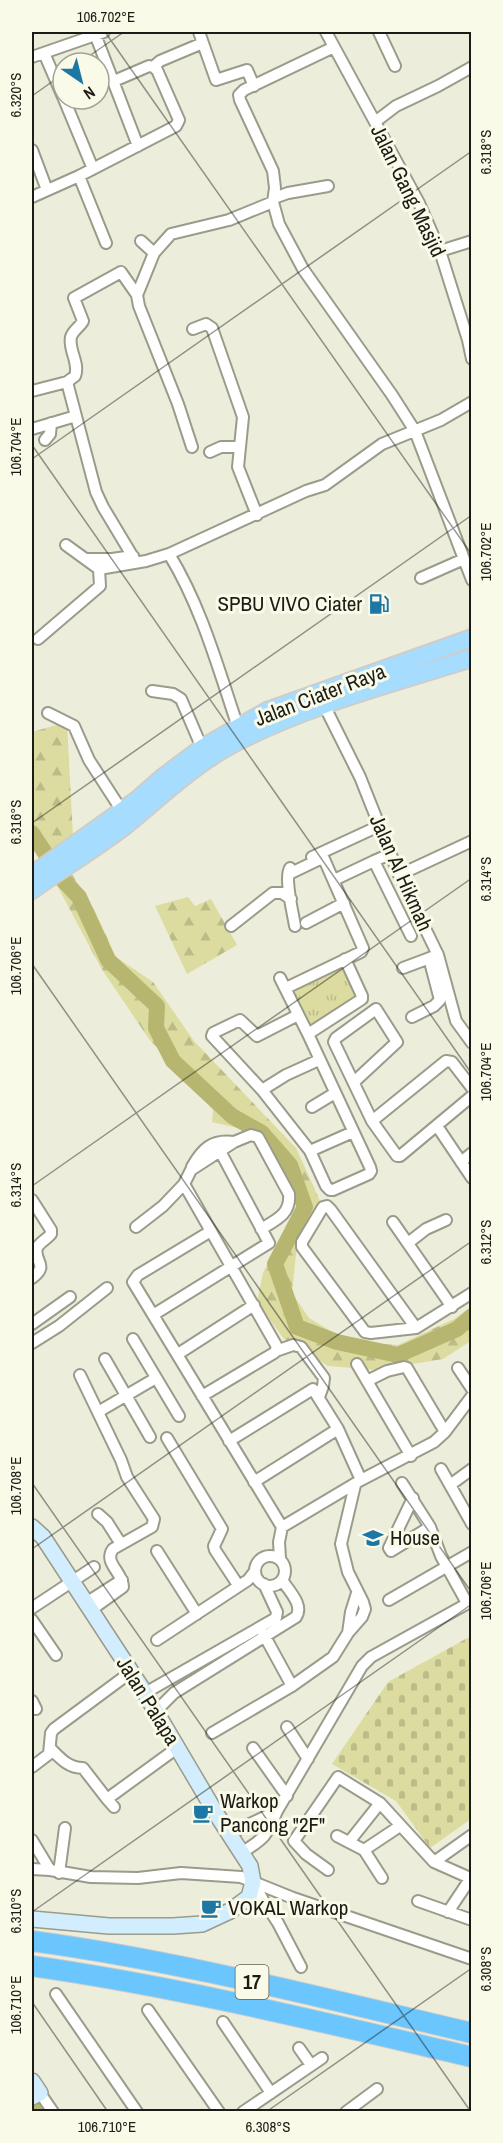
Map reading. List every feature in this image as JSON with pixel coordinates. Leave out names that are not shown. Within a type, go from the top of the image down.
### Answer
[{"type":"highway","name":"17","points":[[32,1941],[95,1950],[246,1981],[471,2033]]},
{"type":"highway","name":"17","points":[[32,1966],[95,1975],[247,2005],[471,2057]]},
{"type":"main road","name":"Jalan Ciater Raya","points":[[67,858],[162,778],[202,748],[267,711],[469,639]]},
{"type":"main road","points":[[469,639],[471,657]]},
{"type":"main road","name":"Jalan Ciater Raya","points":[[37,879],[67,858],[125,825],[197,766],[226,748],[264,729],[324,705],[471,657]]},
{"type":"street","points":[[199,32],[216,80],[247,70],[254,86]]},
{"type":"street","name":"Jalan Gang Masjid","points":[[326,32],[419,203],[440,251],[470,343],[471,359]]},
{"type":"street","points":[[379,32],[395,66]]},
{"type":"street","points":[[32,57],[100,33],[114,81],[138,146]]},
{"type":"street","points":[[153,67],[160,61],[198,45]]},
{"type":"street","points":[[334,46],[241,92],[240,100],[273,171],[275,188],[273,200],[279,224],[303,269],[415,431],[471,579]]},
{"type":"street","points":[[44,53],[51,70]]},
{"type":"street","points":[[32,197],[79,176],[176,126],[179,120],[157,70],[153,67],[149,66],[114,81]]},
{"type":"street","points":[[375,122],[396,106],[471,67]]},
{"type":"street","points":[[68,111],[93,169]]},
{"type":"street","points":[[32,150],[47,190]]},
{"type":"street","points":[[79,176],[106,243]]},
{"type":"street","points":[[137,295],[154,253],[171,234],[230,220],[288,193],[328,186]]},
{"type":"street","points":[[141,241],[154,253]]},
{"type":"street","points":[[440,251],[471,241]]},
{"type":"street","points":[[32,391],[67,382],[75,376],[77,370],[71,336],[83,321],[75,298],[121,272],[137,295],[139,306],[178,404],[192,447]]},
{"type":"street","points":[[193,329],[206,324],[212,328],[243,417],[238,467],[257,515]]},
{"type":"street","points":[[67,382],[96,492],[134,559]]},
{"type":"street","points":[[86,559],[134,559],[170,554],[306,491],[325,485],[382,444],[415,431],[471,402]]},
{"type":"street","points":[[32,429],[76,416]]},
{"type":"street","points":[[45,440],[50,434],[51,423]]},
{"type":"street","points":[[210,452],[221,447],[239,447]]},
{"type":"street","points":[[38,639],[100,586],[99,569],[66,545]]},
{"type":"street","points":[[170,554],[185,581],[203,623],[238,727]]},
{"type":"street","points":[[99,569],[134,559]]},
{"type":"street","points":[[421,578],[464,559]]},
{"type":"street","points":[[152,691],[173,694],[181,699],[202,748]]},
{"type":"street","name":"Jalan Al Hikmah","points":[[324,705],[360,777],[434,956],[459,1028],[469,1036]]},
{"type":"street","points":[[48,713],[74,726],[89,760],[122,811]]},
{"type":"street","points":[[344,903],[301,924],[291,899],[287,872],[290,867],[379,826]]},
{"type":"street","points":[[399,874],[471,841]]},
{"type":"street","points":[[334,880],[390,854]]},
{"type":"street","points":[[286,988],[363,948],[326,860],[322,858],[291,873]]},
{"type":"street","points":[[374,861],[411,936]]},
{"type":"street","points":[[231,926],[273,893],[282,893],[291,899]]},
{"type":"street","points":[[403,968],[434,956],[440,1000],[434,1006],[412,1017]]},
{"type":"street","points":[[308,1034],[362,999],[345,959]]},
{"type":"street","points":[[280,978],[308,1034],[371,1171],[333,1190],[326,1186],[310,1151],[262,1090],[213,1038],[212,1034],[240,1020],[253,1034],[258,1035],[298,1015]]},
{"type":"street","points":[[354,1082],[397,1042],[376,1009],[334,1040],[372,1121],[399,1157],[471,1096]]},
{"type":"street","points":[[262,1090],[286,1075],[320,1060]]},
{"type":"street","points":[[372,1121],[446,1061],[452,1062],[471,1088]]},
{"type":"street","points":[[312,1107],[335,1093]]},
{"type":"street","points":[[437,1126],[471,1178]]},
{"type":"street","points":[[310,1151],[353,1132]]},
{"type":"street","points":[[191,1170],[234,1142],[251,1135],[258,1137],[289,1194],[290,1202],[287,1211],[261,1229]]},
{"type":"street","points":[[136,1227],[164,1206],[184,1184],[198,1156],[215,1142],[234,1142]]},
{"type":"street","points":[[153,1315],[269,1243],[220,1151]]},
{"type":"street","points":[[461,1162],[471,1153]]},
{"type":"street","points":[[184,1184],[254,1305],[276,1345],[276,1351]]},
{"type":"street","points":[[32,1200],[51,1230],[48,1238],[36,1250],[41,1265],[40,1271],[32,1278]]},
{"type":"street","points":[[416,1328],[332,1210],[327,1206],[323,1207],[302,1242],[302,1247],[365,1332],[416,1328],[471,1293]]},
{"type":"street","points":[[408,1243],[426,1229],[446,1220]]},
{"type":"street","points":[[393,1222],[452,1307]]},
{"type":"street","points":[[211,1231],[134,1278],[133,1282],[282,1527],[275,1557]]},
{"type":"street","points":[[32,1343],[59,1326],[107,1288]]},
{"type":"street","points":[[32,1324],[70,1297]]},
{"type":"street","points":[[178,1354],[254,1305]]},
{"type":"street","points":[[133,1339],[179,1416]]},
{"type":"street","points":[[202,1396],[276,1351],[293,1345],[301,1347],[324,1378],[319,1397]]},
{"type":"street","points":[[105,1359],[150,1437]]},
{"type":"street","points":[[357,1364],[411,1456]]},
{"type":"street","points":[[367,1382],[387,1371],[407,1368],[445,1432]]},
{"type":"street","points":[[458,1368],[471,1389]]},
{"type":"street","points":[[80,1375],[127,1477],[154,1520],[152,1527],[113,1549],[109,1558],[122,1580],[89,1607]]},
{"type":"street","points":[[98,1412],[156,1378]]},
{"type":"street","points":[[212,1733],[292,1686],[333,1657],[348,1633],[362,1617],[365,1609],[348,1572],[341,1544],[358,1483],[338,1429],[313,1389],[230,1441]]},
{"type":"street","points":[[282,1527],[434,1442],[445,1432],[471,1396]]},
{"type":"street","points":[[254,1482],[338,1429]]},
{"type":"street","points":[[145,1694],[276,1618],[278,1614],[253,1580],[214,1546],[222,1529],[167,1438]]},
{"type":"street","points":[[450,1485],[471,1469]]},
{"type":"street","points":[[441,1470],[471,1524]]},
{"type":"street","points":[[229,1834],[267,1822],[277,1811],[366,1661],[469,1602],[447,1565],[413,1498],[402,1483]]},
{"type":"street","points":[[413,1498],[389,1550],[393,1551],[429,1527]]},
{"type":"street","points":[[98,1514],[107,1522],[121,1544]]},
{"type":"street","name":"Jalan Palapa","points":[[32,1527],[44,1537],[156,1711],[250,1866],[253,1882]]},
{"type":"street","points":[[157,1551],[198,1614]]},
{"type":"street","points":[[389,1600],[471,1552]]},
{"type":"street","points":[[253,1580],[276,1585],[282,1580],[286,1569],[275,1557]]},
{"type":"street","points":[[157,1640],[253,1580],[259,1561],[275,1557]]},
{"type":"street","points":[[32,1608],[94,1567]]},
{"type":"street","points":[[156,1711],[171,1696],[292,1621],[299,1612],[299,1606],[282,1580]]},
{"type":"street","points":[[32,1620],[56,1655]]},
{"type":"street","points":[[259,1628],[292,1686]]},
{"type":"street","points":[[32,1767],[45,1758],[50,1748],[51,1733],[54,1729],[131,1672]]},
{"type":"street","points":[[164,1684],[171,1696]]},
{"type":"street","points":[[287,1727],[308,1759]]},
{"type":"street","points":[[50,1748],[67,1764],[75,1768],[83,1768],[110,1803],[177,1748]]},
{"type":"street","points":[[253,1748],[287,1796]]},
{"type":"street","points":[[328,1870],[306,1854],[294,1841],[336,1778],[339,1778],[380,1803],[434,1862],[471,1877],[448,1912]]},
{"type":"street","points":[[350,1842],[380,1803]]},
{"type":"street","points":[[241,1853],[266,1836],[267,1822]]},
{"type":"street","points":[[364,1851],[400,1826]]},
{"type":"street","points":[[55,1871],[65,1828]]},
{"type":"street","points":[[434,1862],[471,1835]]},
{"type":"street","points":[[337,1836],[364,1851],[382,1878]]},
{"type":"street","points":[[32,1840],[55,1871]]},
{"type":"street","points":[[32,1869],[91,1877],[138,1878],[181,1874],[241,1877],[293,1898],[471,1959]]},
{"type":"street","points":[[32,1919],[109,1926],[202,1924],[230,1911],[249,1897],[253,1882]]},
{"type":"street","points":[[253,1882],[301,1967]]},
{"type":"street","points":[[418,1902],[471,1920]]},
{"type":"street","points":[[56,1994],[137,2112]]},
{"type":"street","points":[[148,2010],[219,2112]]},
{"type":"street","points":[[223,2022],[271,2092]]},
{"type":"street","points":[[299,2048],[311,2065]]},
{"type":"street","points":[[243,2112],[322,2058]]},
{"type":"street","points":[[34,2089],[53,2112]]},
{"type":"street","points":[[346,2112],[378,2089]]},
{"type":"green space","points":[[67,722],[73,837],[56,849],[95,911],[116,957],[153,982],[194,1041],[296,1148],[321,1203],[297,1245],[292,1293],[309,1318],[349,1342],[398,1345],[454,1319],[471,1307],[471,1341],[443,1359],[376,1370],[328,1366],[284,1339],[257,1302],[263,1273],[296,1206],[269,1152],[242,1129],[212,1122],[213,1110],[149,1039],[101,968],[59,889],[32,848],[32,732]]},
{"type":"green space","points":[[188,897],[195,906],[211,899],[237,945],[187,974],[155,906]]},
{"type":"green space","points":[[345,959],[362,996],[308,1034],[284,986]]},
{"type":"green space","points":[[471,1636],[471,1819],[430,1848],[396,1801],[332,1764],[388,1682]]},
{"type":"waterway","points":[[32,833],[62,879],[79,897],[108,960],[157,1006],[156,1028],[173,1061],[232,1116],[262,1133],[290,1165],[305,1207],[275,1264],[297,1327],[337,1342],[398,1355],[457,1329],[472,1316]]},
{"type":"waterway","points":[[32,2106],[35,2112]]},
{"type":"place","name":"SPBU VIVO Ciater","points":[[379,604]]},
{"type":"place","name":"House","points":[[373,1538]]},
{"type":"place","name":"Warkop Pancong \"2F\"","points":[[203,1813]]},
{"type":"place","name":"VOKAL Warkop","points":[[211,1908]]}]
